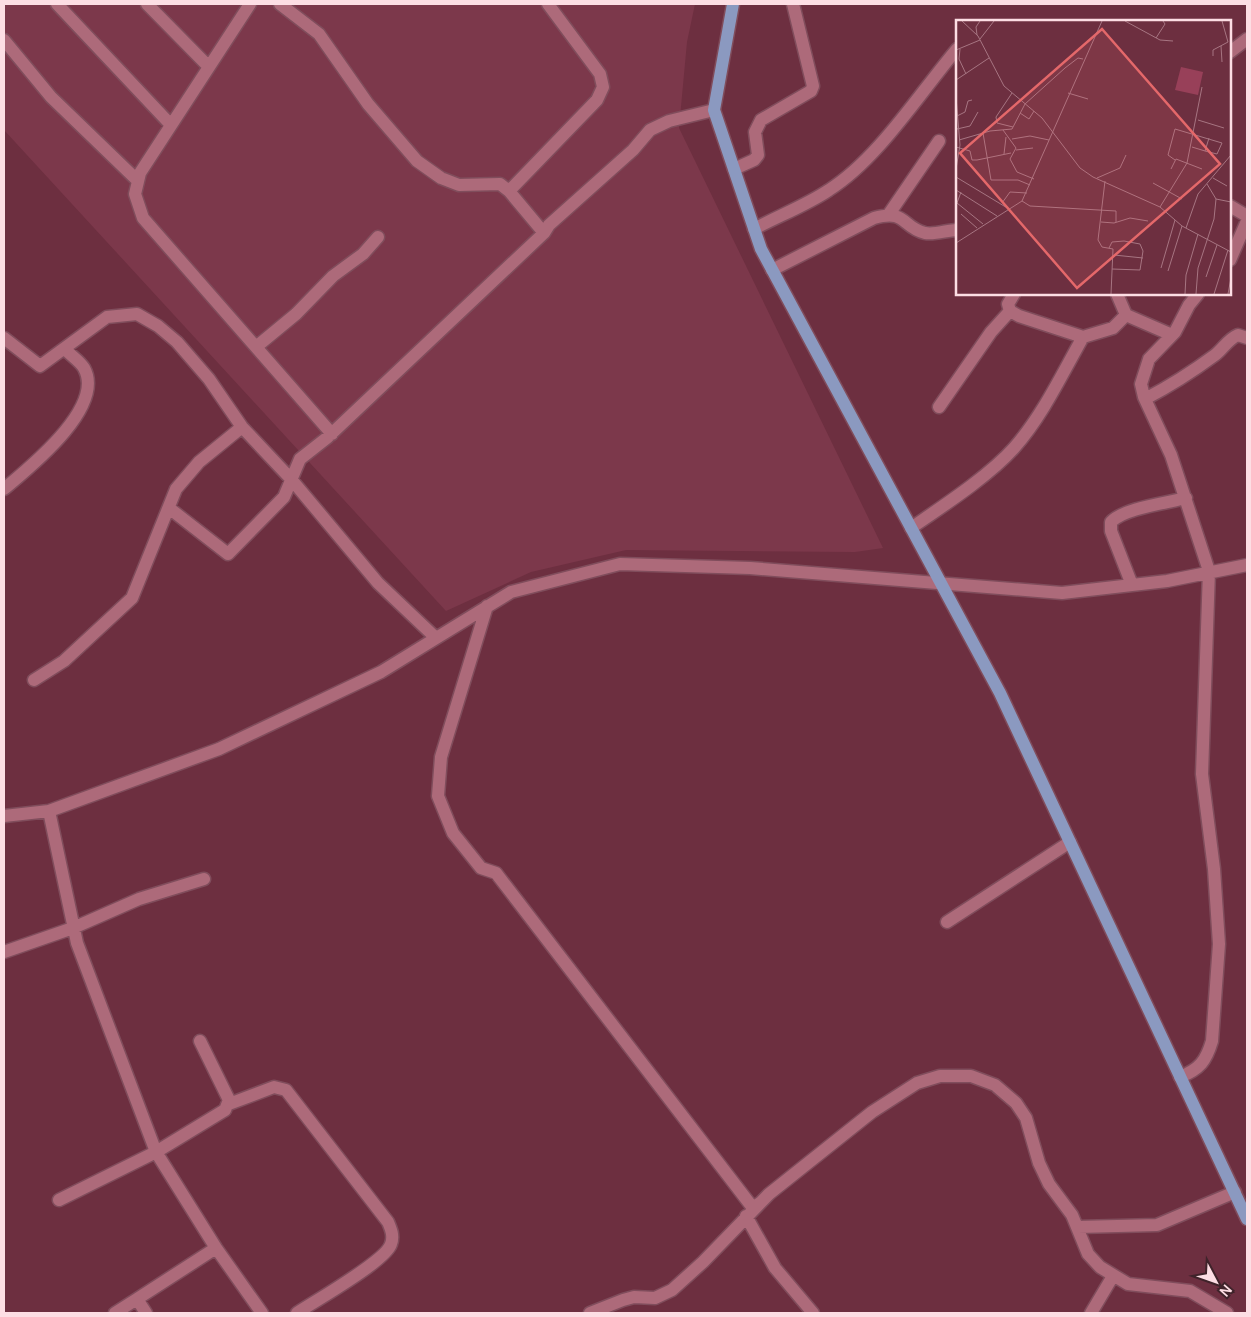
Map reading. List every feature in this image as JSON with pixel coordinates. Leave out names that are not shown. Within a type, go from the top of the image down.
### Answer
[{"type":"main road","points":[[733,4],[714,110],[761,249],[1000,693],[1247,1219]]},
{"type":"street","points":[[57,4],[171,124]]},
{"type":"street","points":[[147,4],[209,67]]},
{"type":"street","points":[[4,40],[51,97],[138,180],[140,173],[171,124],[250,4]]},
{"type":"street","points":[[280,4],[319,34],[368,104],[417,161],[440,178],[459,185],[500,184],[509,191],[544,233]]},
{"type":"street","points":[[509,191],[597,100],[603,87],[600,74],[548,4]]},
{"type":"street","points":[[734,169],[754,160],[758,155],[756,132],[761,120],[811,91],[813,86],[793,4]]},
{"type":"street","points":[[1231,51],[1247,39]]},
{"type":"street","points":[[754,229],[828,191],[842,181],[885,138],[956,50]]},
{"type":"street","points":[[169,508],[228,554],[284,497],[300,459],[332,434],[544,233],[549,225],[633,150],[650,130],[669,121],[714,110]]},
{"type":"street","points":[[889,214],[939,141]]},
{"type":"street","points":[[140,173],[135,194],[143,218],[332,434]]},
{"type":"street","points":[[1231,207],[1247,216]]},
{"type":"street","points":[[772,270],[874,218],[889,214],[898,216],[927,233],[956,230]]},
{"type":"street","points":[[1231,258],[1247,221]]},
{"type":"street","points":[[256,347],[296,314],[333,276],[363,254],[378,236]]},
{"type":"street","points":[[1010,311],[1008,304],[1013,295]]},
{"type":"street","points":[[1118,295],[1126,315],[1172,335]]},
{"type":"street","points":[[1180,1077],[1195,1071],[1202,1065],[1208,1054],[1212,1040],[1219,944],[1214,869],[1202,774],[1209,571],[1171,455],[1145,399],[1141,384],[1149,359],[1180,326],[1189,305],[1197,295]]},
{"type":"street","points":[[1010,311],[1047,327],[1083,337],[1113,328],[1126,315]]},
{"type":"street","points":[[939,407],[991,332],[1010,311]]},
{"type":"street","points":[[5,342],[40,366],[107,317],[137,314],[158,326],[177,342],[209,378],[242,427],[291,479],[378,583],[436,638]]},
{"type":"street","points":[[1145,399],[1192,372],[1219,352],[1232,338],[1238,335],[1247,338]]},
{"type":"street","points":[[911,528],[946,505],[1014,448],[1048,401],[1083,337]]},
{"type":"street","points":[[4,489],[36,461],[71,425],[79,414],[86,393],[84,368],[65,349]]},
{"type":"street","points":[[34,680],[64,661],[132,598],[176,488],[199,462],[242,427]]},
{"type":"street","points":[[1132,585],[1111,531],[1111,522],[1115,518],[1131,512],[1186,498]]},
{"type":"street","points":[[4,816],[49,811],[219,749],[381,672],[510,592],[620,564],[750,568],[942,585],[1062,593],[1167,581],[1247,564]]},
{"type":"street","points":[[487,606],[441,757],[438,796],[453,833],[481,868],[496,873],[753,1208],[872,1112],[917,1083],[940,1076],[971,1076],[995,1085],[1016,1103],[1026,1118],[1039,1163],[1049,1184],[1078,1226],[1088,1254],[1100,1267],[1128,1284],[1190,1291],[1227,1313]]},
{"type":"street","points":[[49,811],[76,943],[156,1152],[216,1248],[262,1313]]},
{"type":"street","points":[[947,922],[1070,842]]},
{"type":"street","points":[[4,952],[73,928],[138,899],[204,879]]},
{"type":"street","points":[[200,1041],[230,1104]]},
{"type":"street","points":[[58,1200],[156,1152],[225,1110],[230,1104],[274,1087],[286,1090],[388,1222],[393,1233],[391,1245],[379,1260],[297,1313]]},
{"type":"street","points":[[1078,1226],[1157,1225],[1235,1192]]},
{"type":"street","points":[[590,1313],[623,1300],[634,1297],[655,1298],[672,1290],[703,1262],[760,1203]]},
{"type":"street","points":[[746,1216],[775,1268],[813,1313]]},
{"type":"street","points":[[115,1313],[216,1248]]},
{"type":"street","points":[[1091,1313],[1113,1276]]},
{"type":"street","points":[[137,1299],[146,1313]]},
{"type":"shaded area","points":[[4,4],[695,4],[687,42],[679,128],[883,548],[855,552],[626,550],[531,572],[446,611],[4,130]]}]
